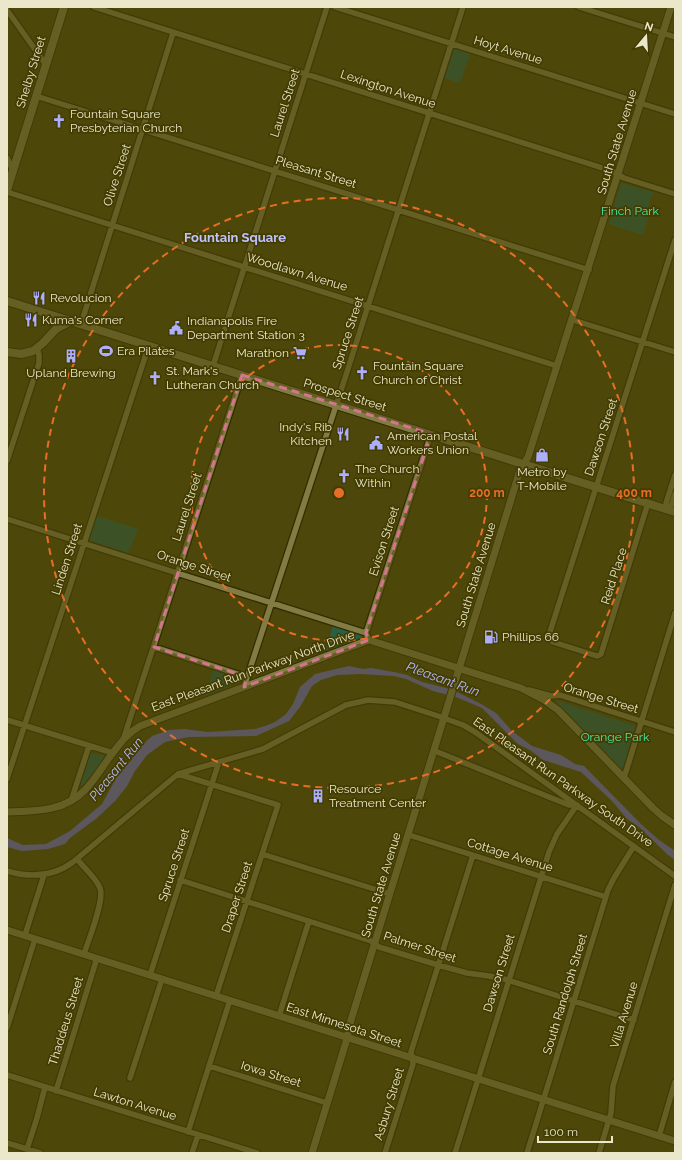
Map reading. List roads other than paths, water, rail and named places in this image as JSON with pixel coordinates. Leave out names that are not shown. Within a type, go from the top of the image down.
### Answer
[{"type":"main road","name":"Shelby Street","points":[[7,191],[64,7]]},
{"type":"main road","name":"Prospect Street","points":[[7,301],[596,486],[671,511]]},
{"type":"main road","points":[[7,352],[21,354],[37,348],[54,331],[71,321]]},
{"type":"street","name":"Lexington Avenue","points":[[94,7],[612,171],[624,178],[675,194]]},
{"type":"street","name":"Laurel Street","points":[[214,366],[327,7]]},
{"type":"street","name":"Hoyt Avenue","points":[[335,7],[675,114]]},
{"type":"street","name":"Spruce Street","points":[[244,687],[399,210],[463,7]]},
{"type":"street","points":[[579,7],[675,37]]},
{"type":"street","name":"South State Avenue","points":[[312,1153],[351,1020],[435,751],[458,668],[518,476],[528,457],[573,320],[671,7]]},
{"type":"street","points":[[7,10],[46,66]]},
{"type":"street","name":"Olive Street","points":[[81,324],[174,33]]},
{"type":"street","name":"Pleasant Street","points":[[36,96],[589,270]]},
{"type":"street","points":[[7,158],[13,170]]},
{"type":"street","name":"Woodlawn Avenue","points":[[7,191],[112,226],[557,366]]},
{"type":"street","name":"Dawson Street","points":[[599,655],[551,640],[549,635],[675,240]]},
{"type":"street","points":[[573,320],[675,352]]},
{"type":"street","name":"Linden Street","points":[[7,779],[149,345]]},
{"type":"street","points":[[7,462],[39,363],[37,348]]},
{"type":"street","name":"Laurel Street","points":[[124,737],[242,375]]},
{"type":"street","name":"Evison Street","points":[[367,636],[431,434]]},
{"type":"street","points":[[671,511],[666,503],[675,475]]},
{"type":"street","points":[[671,511],[675,494]]},
{"type":"street","name":"Reid Place","points":[[599,655],[601,653],[648,503]]},
{"type":"street","name":"Orange Street","points":[[7,519],[271,602],[367,636]]},
{"type":"street","points":[[624,778],[675,612]]},
{"type":"street","name":"East Pleasant Run Parkway North Drive","points":[[7,812],[56,808],[71,801],[88,786],[124,737],[134,729],[146,723],[244,687],[367,636],[458,668],[521,688],[544,700],[558,710],[658,813],[675,825]]},
{"type":"street","points":[[154,647],[247,677]]},
{"type":"street","name":"Orange Street","points":[[521,688],[551,696],[560,695],[675,732]]},
{"type":"street","name":"East Pleasant Run Parkway South Drive","points":[[7,871],[28,876],[44,875],[62,870],[178,774],[263,749],[340,707],[359,701],[383,700],[394,702],[468,727],[675,876]]},
{"type":"street","points":[[7,720],[112,753]]},
{"type":"street","points":[[71,801],[89,746]]},
{"type":"street","points":[[435,751],[569,805],[577,805]]},
{"type":"street","name":"Spruce Street","points":[[150,975],[219,762]]},
{"type":"street","points":[[178,774],[212,784]]},
{"type":"street","name":"Draper Street","points":[[212,784],[278,805],[216,996]]},
{"type":"street","name":"Dawson Street","points":[[455,1153],[541,876],[553,842],[577,805]]},
{"type":"street","name":"Cottage Avenue","points":[[408,835],[606,897]]},
{"type":"street","name":"South Randolph Street","points":[[527,1153],[606,897],[612,880],[634,846]]},
{"type":"street","points":[[262,854],[390,894]]},
{"type":"street","name":"Asbury Street","points":[[385,1153],[413,1064],[411,1053],[473,855]]},
{"type":"street","points":[[77,859],[98,884],[102,894],[101,903],[84,954]]},
{"type":"street","points":[[25,936],[44,875]]},
{"type":"street","name":"Palmer Street","points":[[180,880],[371,941],[379,947],[467,974],[489,976],[508,980],[634,1020]]},
{"type":"street","name":"Villa Avenue","points":[[599,1153],[609,1120],[613,1086],[675,885]]},
{"type":"street","points":[[279,1016],[309,921]]},
{"type":"street","name":"East Minnesota Street","points":[[7,930],[675,1141]]},
{"type":"street","points":[[7,1028],[35,939]]},
{"type":"street","name":"Thaddeus Street","points":[[56,1091],[97,958]]},
{"type":"street","points":[[130,1078],[162,979]]},
{"type":"street","points":[[188,1132],[230,1000]]},
{"type":"street","name":"Iowa Street","points":[[209,1066],[327,1103]]},
{"type":"street","name":"Lawton Avenue","points":[[7,1075],[256,1153]]},
{"type":"street","points":[[659,1136],[675,1082]]},
{"type":"street","points":[[27,1149],[45,1087]]},
{"type":"street","points":[[192,1153],[198,1135]]},
{"type":"street","points":[[7,1143],[40,1153]]},
{"type":"place","name":"Fountain Square Presbyterian Church","points":[[59,121]]},
{"type":"place","name":"Revolucion","points":[[39,298]]},
{"type":"place","name":"Kuma's Corner","points":[[31,320]]},
{"type":"place","name":"Indianapolis Fire Department Station 3","points":[[176,328]]},
{"type":"place","name":"Era Pilates","points":[[106,351]]},
{"type":"place","name":"Marathon","points":[[300,353]]},
{"type":"place","name":"Upland Brewing","points":[[71,356]]},
{"type":"place","name":"Fountain Square Church of Christ","points":[[362,373]]},
{"type":"place","name":"St. Mark's Lutheran Church","points":[[155,378]]},
{"type":"place","name":"Indy's Rib Kitchen","points":[[343,434]]},
{"type":"place","name":"American Postal Workers Union","points":[[376,443]]},
{"type":"place","name":"Metro by T-Mobile","points":[[542,455]]},
{"type":"place","name":"The Church Within","points":[[344,476]]},
{"type":"place","name":"Phillips 66","points":[[491,637]]},
{"type":"place","name":"Resource Treatment Center","points":[[318,796]]},
{"type":"district","name":"Fountain Square","points":[[235,237]]},
{"type":"park label","name":"Finch Park","points":[[630,211]]},
{"type":"park label","name":"Orange Park","points":[[615,737]]},
{"type":"water label","name":"Pleasant Run","points":[[443,679]]},
{"type":"water label","name":"Pleasant Run","points":[[116,769]]}]
